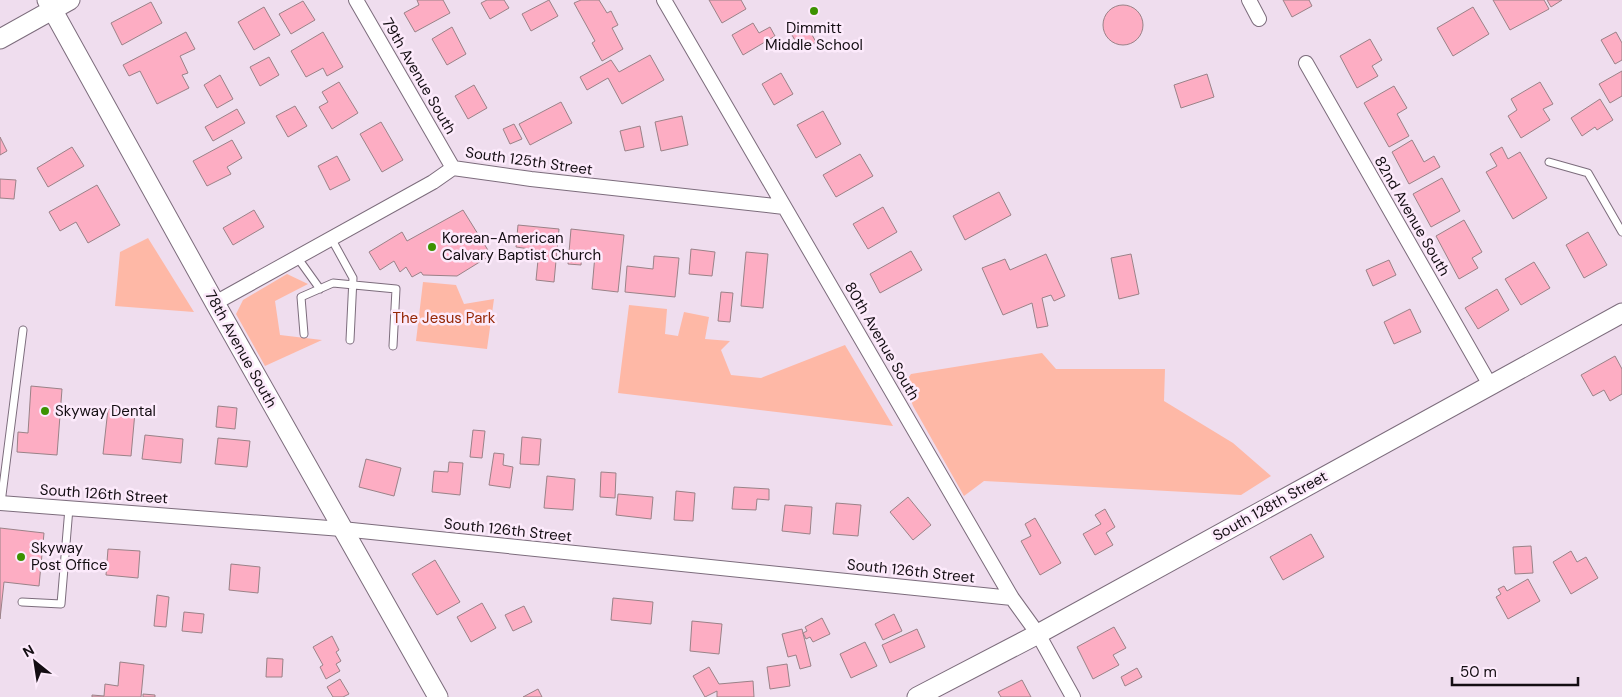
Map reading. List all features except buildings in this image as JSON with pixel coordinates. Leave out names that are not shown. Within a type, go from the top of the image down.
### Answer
[{"type":"street","points":[[0,39],[50,5],[70,0]]},
{"type":"street","name":"79th Avenue South","points":[[356,0],[453,168]]},
{"type":"street","name":"80th Avenue South","points":[[664,0],[1012,598],[1038,634],[1072,697]]},
{"type":"street","points":[[1249,0],[1259,19]]},
{"type":"street","name":"78th Avenue South","points":[[50,5],[215,303],[438,697]]},
{"type":"street","name":"82nd Avenue South","points":[[1306,63],[1490,385]]},
{"type":"street","name":"South 125th Street","points":[[215,303],[433,182],[453,168],[531,179],[784,207]]},
{"type":"street","name":"South 128th Street","points":[[917,697],[1038,634],[1622,313]]},
{"type":"street","name":"South 126th Street","points":[[1,503],[342,529],[1012,598]]},
{"type":"lane","points":[[1549,162],[1588,173],[1622,232]]},
{"type":"lane","points":[[331,238],[353,278],[350,340]]},
{"type":"lane","points":[[297,257],[320,289]]},
{"type":"lane","points":[[304,334],[301,297],[333,283],[396,289],[393,346]]},
{"type":"lane","points":[[1,503],[22,330]]},
{"type":"lane","points":[[22,602],[61,604],[69,508]]},
{"type":"green space","points":[[148,238],[194,312],[115,306],[120,252]]},
{"type":"green space","points":[[287,274],[308,284],[275,301],[280,335],[322,340],[265,366],[236,314],[243,300]]},
{"type":"green space","name":"The Jesus Park","points":[[423,282],[456,285],[464,304],[494,299],[487,349],[416,341]]},
{"type":"green space","points":[[629,305],[667,309],[665,334],[678,336],[684,312],[709,317],[705,339],[730,341],[721,350],[731,375],[761,378],[845,345],[893,426],[618,393]]},
{"type":"green space","points":[[1042,353],[1056,369],[1165,369],[1164,401],[1233,443],[1271,476],[1241,495],[984,481],[964,496],[913,406],[905,383],[911,374]]},
{"type":"place","name":"Dimmitt Middle School","points":[[814,11]]},
{"type":"place","name":"Korean-American Calvary Baptist Church","points":[[432,247]]},
{"type":"place","name":"Skyway Dental","points":[[45,411]]},
{"type":"place","name":"Skyway Post Office","points":[[21,557]]}]
